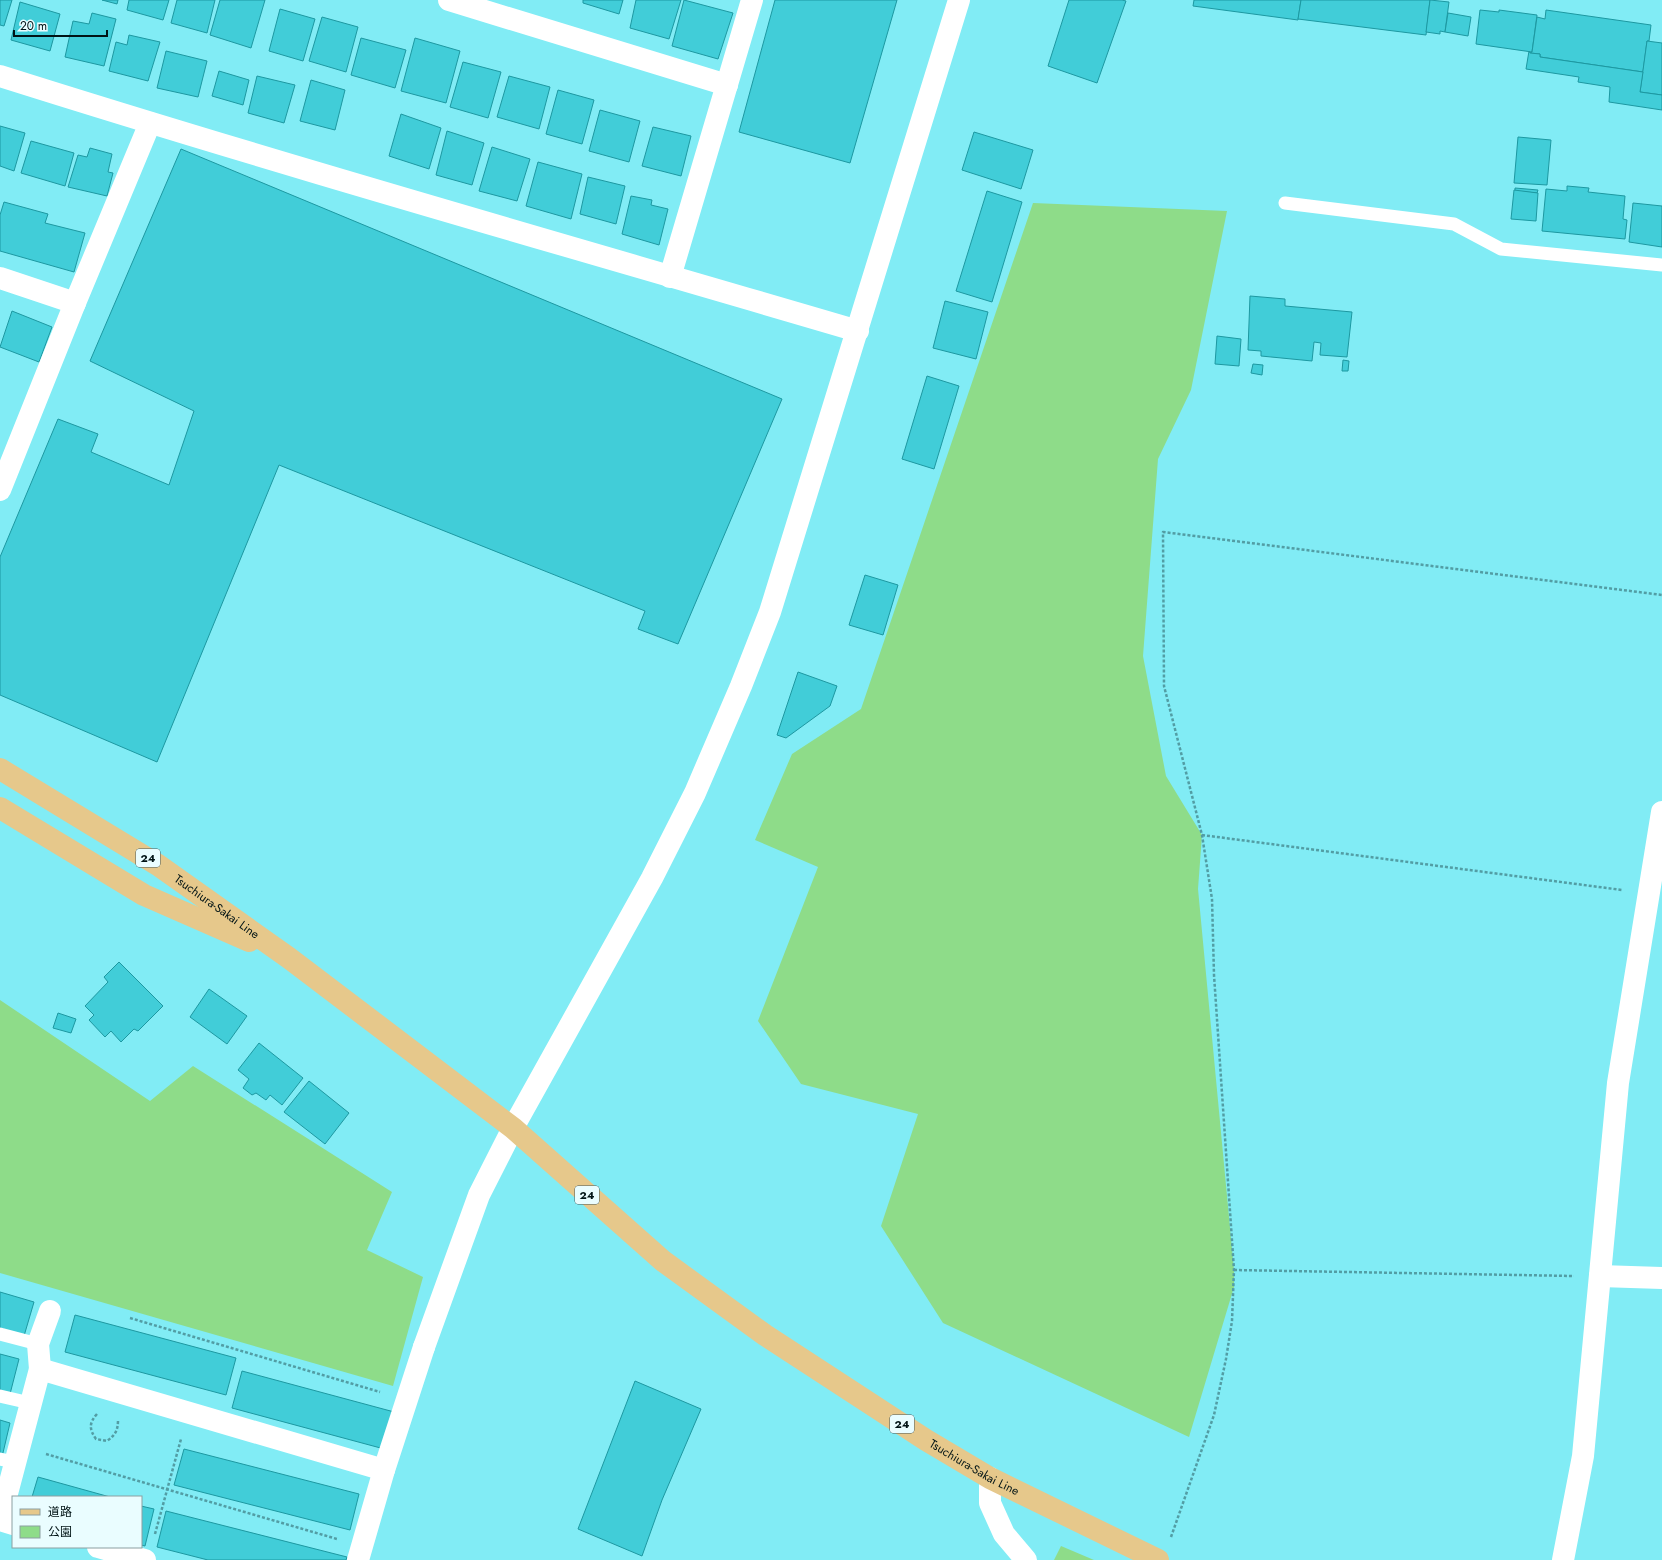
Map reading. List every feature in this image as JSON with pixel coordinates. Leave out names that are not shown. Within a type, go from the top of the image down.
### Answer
[{"type":"main road","name":"Tsuchiura-Sakai Line","points":[[0,769],[158,865],[289,958],[513,1128],[663,1261],[765,1335],[926,1440],[990,1478],[1158,1560]]},
{"type":"main road","name":"Tsuchiura-Sakai Line","points":[[0,808],[144,895],[289,958]]},
{"type":"street","points":[[449,0],[727,85]]},
{"type":"street","points":[[670,277],[752,0]]},
{"type":"street","points":[[360,1553],[384,1470],[424,1347],[479,1195],[513,1128],[652,878],[695,793],[738,693],[770,612],[959,0]]},
{"type":"street","points":[[0,76],[150,123],[858,331]]},
{"type":"street","points":[[0,490],[75,303],[150,123]]},
{"type":"street","points":[[0,278],[75,303]]},
{"type":"street","points":[[1563,1560],[1583,1456],[1618,1083],[1662,812]]},
{"type":"street","points":[[1600,1276],[1662,1278]]},
{"type":"street","points":[[12,1524],[0,1520],[12,1456],[40,1369],[38,1344],[50,1311]]},
{"type":"street","points":[[40,1369],[384,1470]]},
{"type":"street","points":[[990,1478],[990,1503],[1004,1534],[1026,1560]]},
{"type":"street","points":[[102,1548],[145,1560]]},
{"type":"lane","points":[[1285,204],[1454,224],[1501,249],[1662,265]]},
{"type":"lane","points":[[0,1334],[38,1344]]},
{"type":"lane","points":[[0,1396],[30,1403]]},
{"type":"path","points":[[1170,1538],[1214,1415],[1226,1359],[1232,1321],[1234,1270],[1214,975],[1212,899],[1202,835],[1164,686],[1164,532],[1662,595]]},
{"type":"path","points":[[1202,835],[1648,894]]},
{"type":"path","points":[[1234,1270],[1600,1276]]},
{"type":"path","points":[[130,1318],[408,1400]]},
{"type":"path","points":[[98,1412],[92,1420],[91,1426],[91,1431],[96,1439],[107,1441],[115,1434],[118,1427],[118,1417]]},
{"type":"path","points":[[154,1539],[188,1412]]},
{"type":"path","points":[[12,1456],[167,1489],[360,1553]]},
{"type":"green space","points":[[1033,203],[1227,211],[1191,390],[1158,459],[1143,656],[1166,776],[1202,835],[1198,889],[1234,1270],[1234,1287],[1189,1437],[943,1323],[881,1226],[918,1114],[801,1084],[758,1021],[818,867],[755,840],[792,754],[861,709]]},
{"type":"green space","points":[[0,1000],[150,1101],[193,1066],[392,1192],[367,1250],[423,1277],[393,1386],[0,1273]]},
{"type":"green space","points":[[1061,1546],[1094,1560],[1054,1560]]},
{"type":"building","points":[[0,0],[12,0],[4,26],[0,25]]},
{"type":"building","points":[[102,0],[118,0],[117,4]]},
{"type":"building","points":[[129,0],[169,0],[163,20],[127,10]]},
{"type":"building","points":[[177,0],[215,0],[207,33],[171,23]]},
{"type":"building","points":[[220,0],[265,0],[251,48],[210,35]]},
{"type":"building","points":[[583,0],[623,0],[619,14],[583,3]]},
{"type":"building","points":[[636,0],[681,0],[669,39],[630,28]]},
{"type":"building","points":[[684,0],[733,13],[718,59],[672,46]]},
{"type":"building","points":[[775,0],[897,0],[850,163],[739,132]]},
{"type":"building","points":[[1069,0],[1126,1],[1097,83],[1048,66]]},
{"type":"building","points":[[1194,0],[1301,0],[1298,20],[1193,6]]},
{"type":"building","points":[[1301,0],[1430,0],[1426,35],[1298,19]]},
{"type":"building","points":[[1430,0],[1449,2],[1445,32],[1440,31],[1440,34],[1426,32]]},
{"type":"building","points":[[20,2],[60,14],[50,51],[11,40]]},
{"type":"building","points":[[280,9],[315,19],[303,61],[269,51]]},
{"type":"building","points":[[1480,10],[1499,12],[1499,10],[1537,15],[1532,52],[1476,44]]},
{"type":"building","points":[[1546,10],[1651,25],[1649,41],[1647,41],[1643,72],[1540,57],[1540,54],[1530,53],[1532,52],[1537,17],[1545,19]]},
{"type":"building","points":[[92,13],[116,19],[104,66],[65,57],[73,21],[89,24]]},
{"type":"building","points":[[1448,13],[1471,17],[1468,36],[1445,32]]},
{"type":"building","points":[[322,17],[358,27],[346,72],[309,61]]},
{"type":"building","points":[[129,35],[160,42],[148,81],[109,71],[116,42],[127,45]]},
{"type":"building","points":[[361,38],[406,50],[395,88],[351,75]]},
{"type":"building","points":[[415,38],[460,51],[446,103],[401,91]]},
{"type":"building","points":[[1647,41],[1662,43],[1662,95],[1640,92]]},
{"type":"building","points":[[166,51],[207,61],[198,97],[157,88]]},
{"type":"building","points":[[1529,51],[1530,53],[1540,54],[1540,57],[1643,72],[1640,92],[1662,95],[1662,110],[1609,102],[1610,87],[1578,82],[1579,77],[1526,69]]},
{"type":"building","points":[[463,62],[501,72],[488,118],[450,107]]},
{"type":"building","points":[[219,71],[249,80],[243,105],[212,96]]},
{"type":"building","points":[[257,76],[295,85],[284,123],[248,113]]},
{"type":"building","points":[[509,76],[550,87],[539,129],[497,117]]},
{"type":"building","points":[[311,80],[345,90],[335,130],[300,121]]},
{"type":"building","points":[[558,90],[594,100],[582,144],[546,134]]},
{"type":"building","points":[[600,110],[640,121],[629,162],[589,151]]},
{"type":"building","points":[[401,114],[441,128],[429,169],[389,156]]},
{"type":"building","points":[[0,126],[25,133],[14,171],[0,166]]},
{"type":"building","points":[[653,127],[691,136],[681,176],[642,166]]},
{"type":"building","points":[[447,131],[484,143],[472,185],[436,175]]},
{"type":"building","points":[[974,132],[1033,150],[1021,189],[962,170]]},
{"type":"building","points":[[1518,137],[1551,140],[1547,185],[1514,183]]},
{"type":"building","points":[[31,141],[74,153],[65,186],[21,173]]},
{"type":"building","points":[[492,147],[530,159],[517,201],[479,191]]},
{"type":"building","points":[[90,148],[112,154],[108,172],[113,173],[107,196],[68,187],[78,155],[87,157]]},
{"type":"building","points":[[181,149],[782,399],[678,644],[638,629],[645,611],[279,465],[157,762],[0,695],[0,557],[58,419],[98,434],[91,452],[169,485],[194,411],[90,361]]},
{"type":"building","points":[[538,162],[582,174],[571,219],[526,206]]},
{"type":"building","points":[[588,177],[625,186],[616,224],[580,214]]},
{"type":"building","points":[[1567,186],[1589,188],[1588,192],[1625,196],[1623,219],[1627,220],[1625,239],[1542,231],[1546,189],[1567,191]]},
{"type":"building","points":[[1515,188],[1538,190],[1537,193],[1515,191]]},
{"type":"building","points":[[1514,190],[1538,193],[1536,221],[1511,219]]},
{"type":"building","points":[[987,191],[1022,202],[992,302],[956,291]]},
{"type":"building","points":[[631,196],[652,200],[651,205],[668,209],[659,245],[622,234]]},
{"type":"building","points":[[4,202],[48,214],[45,223],[85,233],[74,272],[0,251],[0,215]]},
{"type":"building","points":[[1633,203],[1662,206],[1662,247],[1629,242]]},
{"type":"building","points":[[1250,296],[1285,299],[1285,306],[1352,312],[1347,357],[1320,355],[1321,343],[1314,342],[1312,361],[1261,356],[1261,351],[1248,350]]},
{"type":"building","points":[[945,301],[988,312],[976,359],[933,348]]},
{"type":"building","points":[[12,311],[52,327],[39,362],[0,347]]},
{"type":"building","points":[[1217,336],[1241,339],[1239,366],[1215,364]]},
{"type":"building","points":[[1343,360],[1349,361],[1348,371],[1342,371]]},
{"type":"building","points":[[1253,364],[1263,365],[1262,375],[1251,373]]},
{"type":"building","points":[[927,376],[959,386],[934,469],[902,459]]},
{"type":"building","points":[[865,575],[898,585],[883,635],[849,625]]},
{"type":"building","points":[[798,672],[837,686],[830,706],[786,738],[777,735]]},
{"type":"building","points":[[119,962],[163,1006],[138,1031],[134,1029],[121,1042],[111,1031],[105,1037],[89,1020],[94,1015],[85,1006],[108,982],[104,977]]},
{"type":"building","points":[[209,989],[247,1016],[227,1044],[190,1017]]},
{"type":"building","points":[[58,1013],[76,1019],[71,1033],[53,1028]]},
{"type":"building","points":[[259,1043],[303,1078],[282,1105],[270,1095],[266,1100],[256,1093],[252,1095],[243,1088],[249,1079],[238,1070]]},
{"type":"building","points":[[309,1081],[349,1113],[325,1144],[284,1112]]},
{"type":"building","points":[[0,1292],[34,1302],[24,1336],[0,1328]]},
{"type":"building","points":[[75,1315],[236,1358],[226,1395],[65,1352]]},
{"type":"building","points":[[0,1354],[19,1359],[10,1394],[0,1392]]},
{"type":"building","points":[[242,1371],[398,1413],[388,1450],[232,1408]]},
{"type":"building","points":[[635,1381],[701,1409],[662,1500],[642,1556],[578,1529]]},
{"type":"building","points":[[0,1420],[10,1423],[2,1457],[0,1456]]},
{"type":"building","points":[[184,1449],[359,1494],[350,1530],[174,1485]]},
{"type":"building","points":[[38,1477],[106,1496],[32,1496]]},
{"type":"building","points":[[142,1506],[154,1509],[145,1546],[142,1545]]},
{"type":"building","points":[[166,1511],[347,1557],[346,1560],[208,1560],[157,1547]]}]
